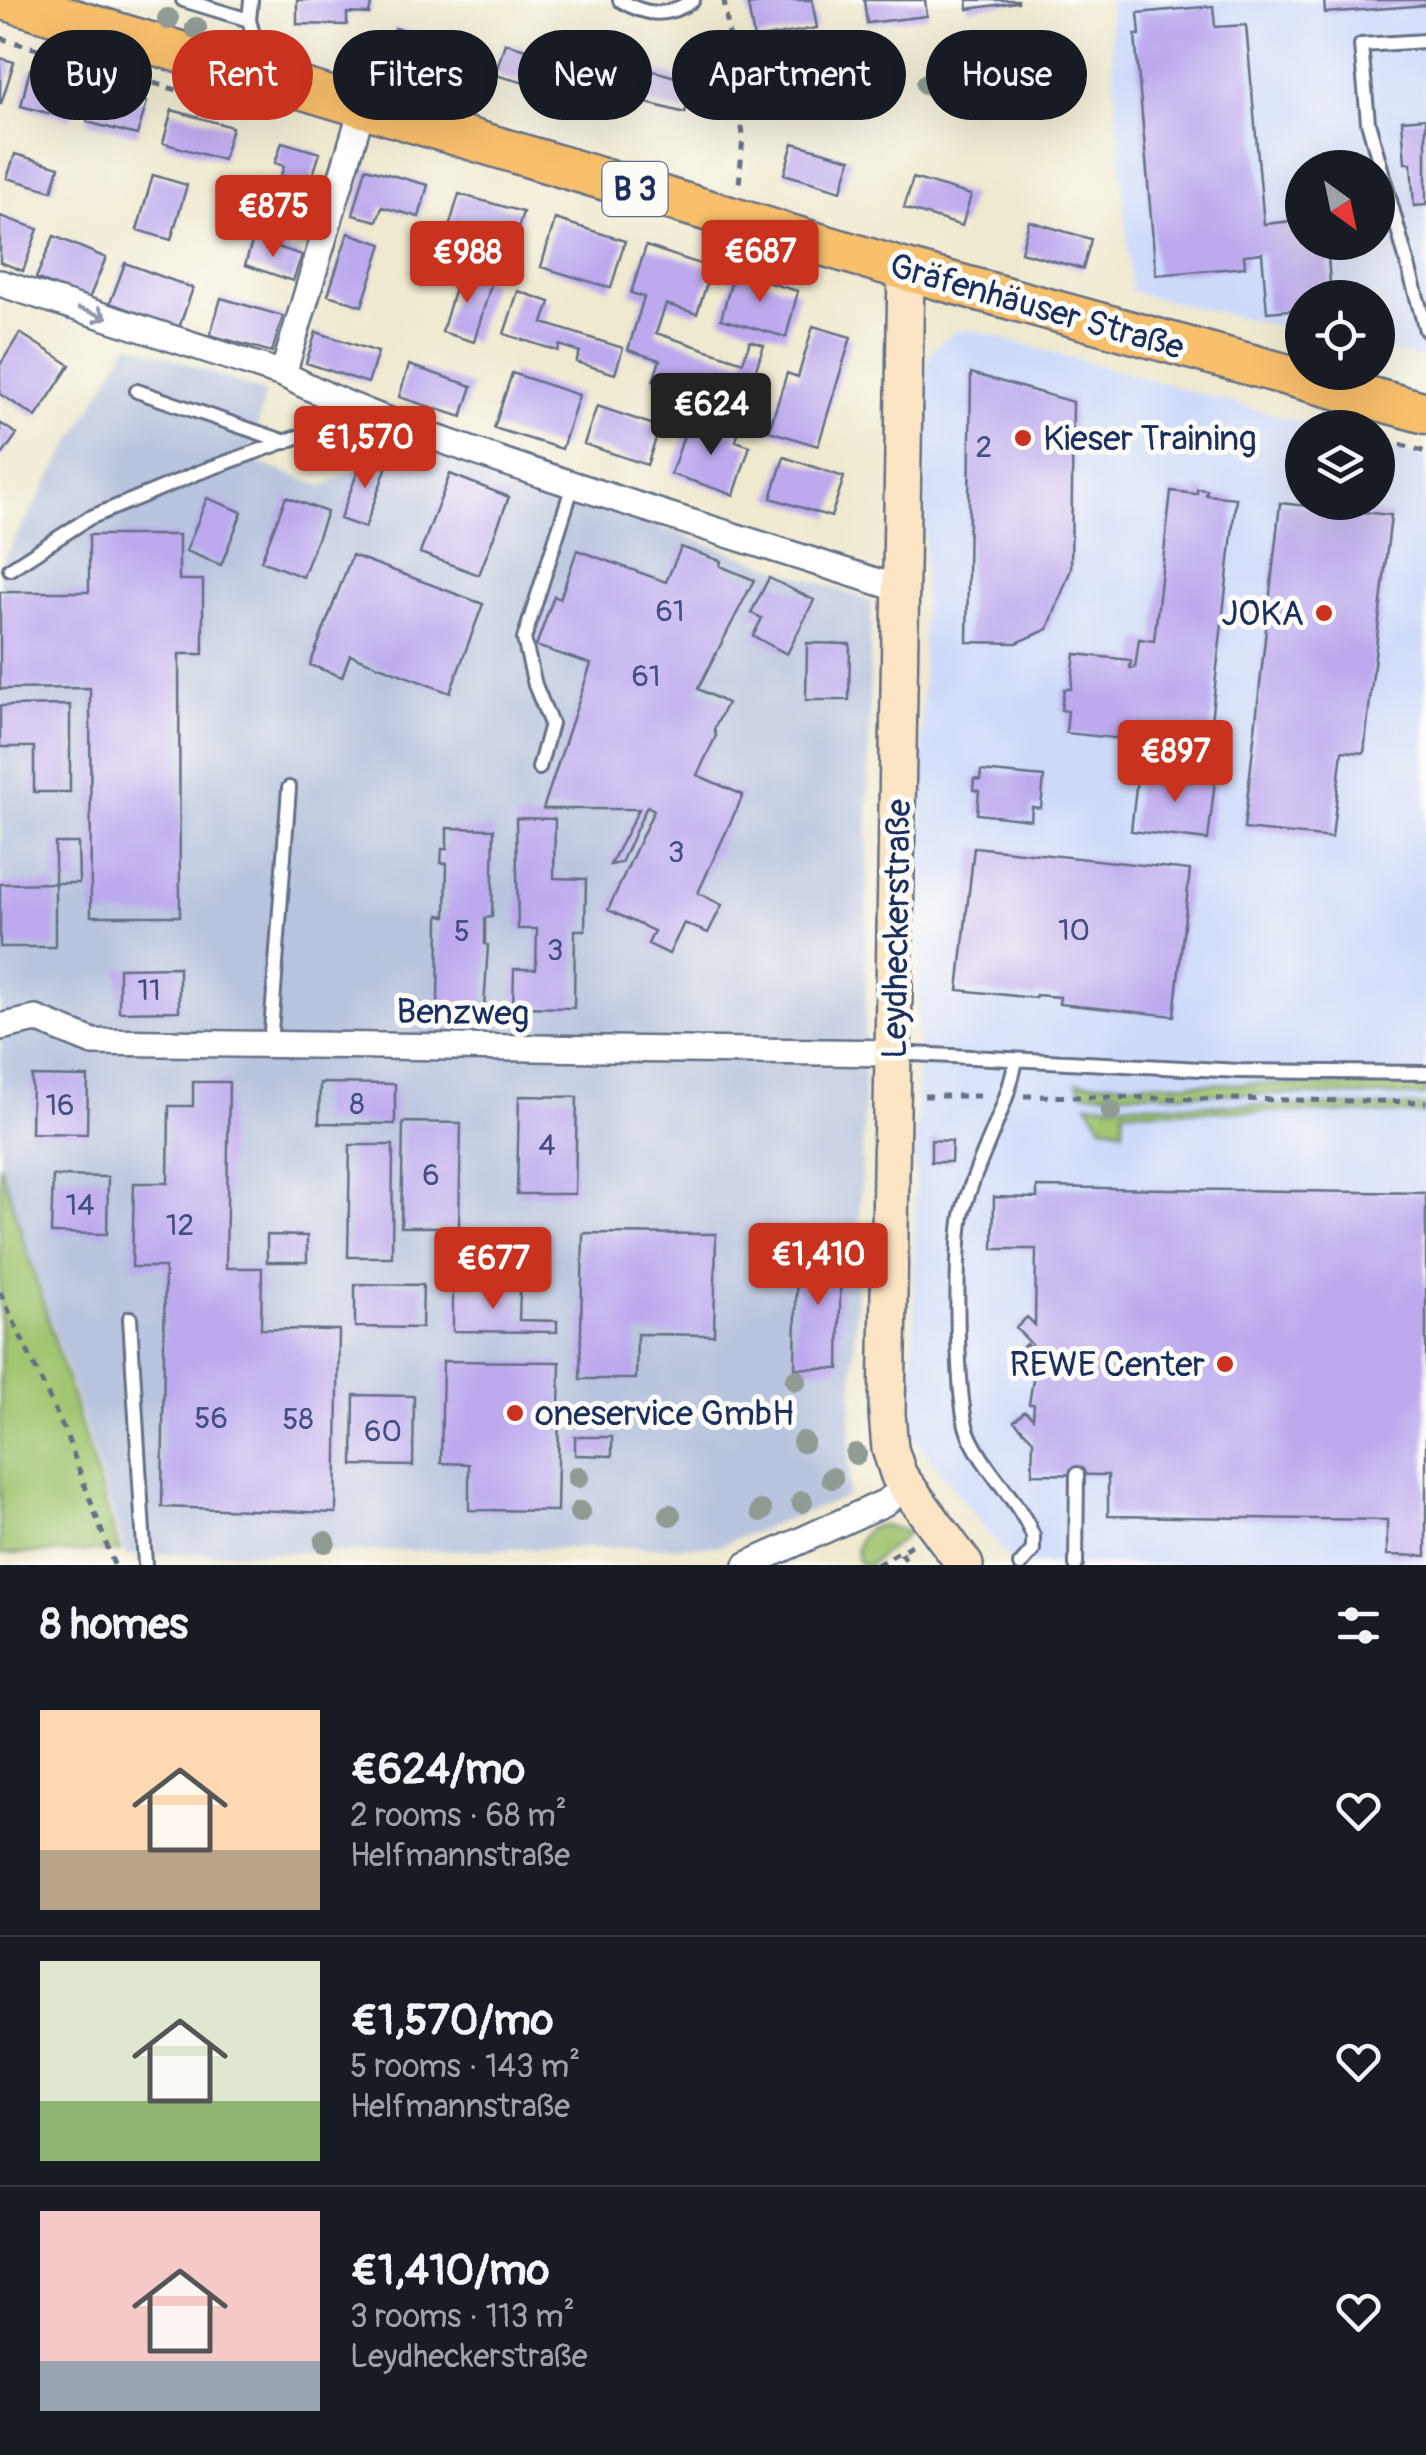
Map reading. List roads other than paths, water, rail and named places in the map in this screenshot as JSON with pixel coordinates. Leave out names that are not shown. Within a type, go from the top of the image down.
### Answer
[{"type":"main road","name":"Gräfenhäuser Straße","points":[[4,11],[172,53]]},
{"type":"main road","name":"Gräfenhäuser Straße","points":[[409,120],[906,270],[1426,413]]},
{"type":"street","points":[[283,374],[359,120]]},
{"type":"street","name":"Leydheckerstraße","points":[[906,270],[887,1413],[890,1449],[907,1488],[964,1565]]},
{"type":"street","points":[[0,283],[283,374],[366,412],[573,485],[900,589]]},
{"type":"street","name":"Benzweg","points":[[0,1028],[36,1019],[93,1042],[894,1053]]},
{"type":"street","points":[[747,1565],[783,1558],[907,1488]]},
{"type":"lane","points":[[183,0],[248,20]]},
{"type":"lane","points":[[251,0],[251,30]]},
{"type":"lane","points":[[620,0],[641,13],[678,10],[693,0]]},
{"type":"lane","points":[[1426,41],[1361,45],[1368,122],[1426,330]]},
{"type":"lane","points":[[137,391],[286,442]]},
{"type":"lane","points":[[10,569],[88,518],[200,472],[366,412]]},
{"type":"lane","points":[[539,768],[551,724],[535,685],[524,639],[573,485]]},
{"type":"lane","points":[[270,1045],[290,788]]},
{"type":"lane","points":[[894,1053],[1240,1071],[1426,1073]]},
{"type":"lane","points":[[1016,1060],[1009,1096],[960,1224],[961,1390],[962,1412],[973,1443],[1033,1536],[1033,1550],[1020,1565]]},
{"type":"lane","points":[[130,1318],[145,1565]]},
{"type":"lane","points":[[1076,1565],[1077,1474]]},
{"type":"place","name":"Kieser Training","points":[[1023,438]]},
{"type":"place","name":"JOKA","points":[[1324,613]]},
{"type":"place","name":"REWE Center","points":[[1225,1364]]},
{"type":"place","name":"oneservice GmbH","points":[[515,1413]]}]
